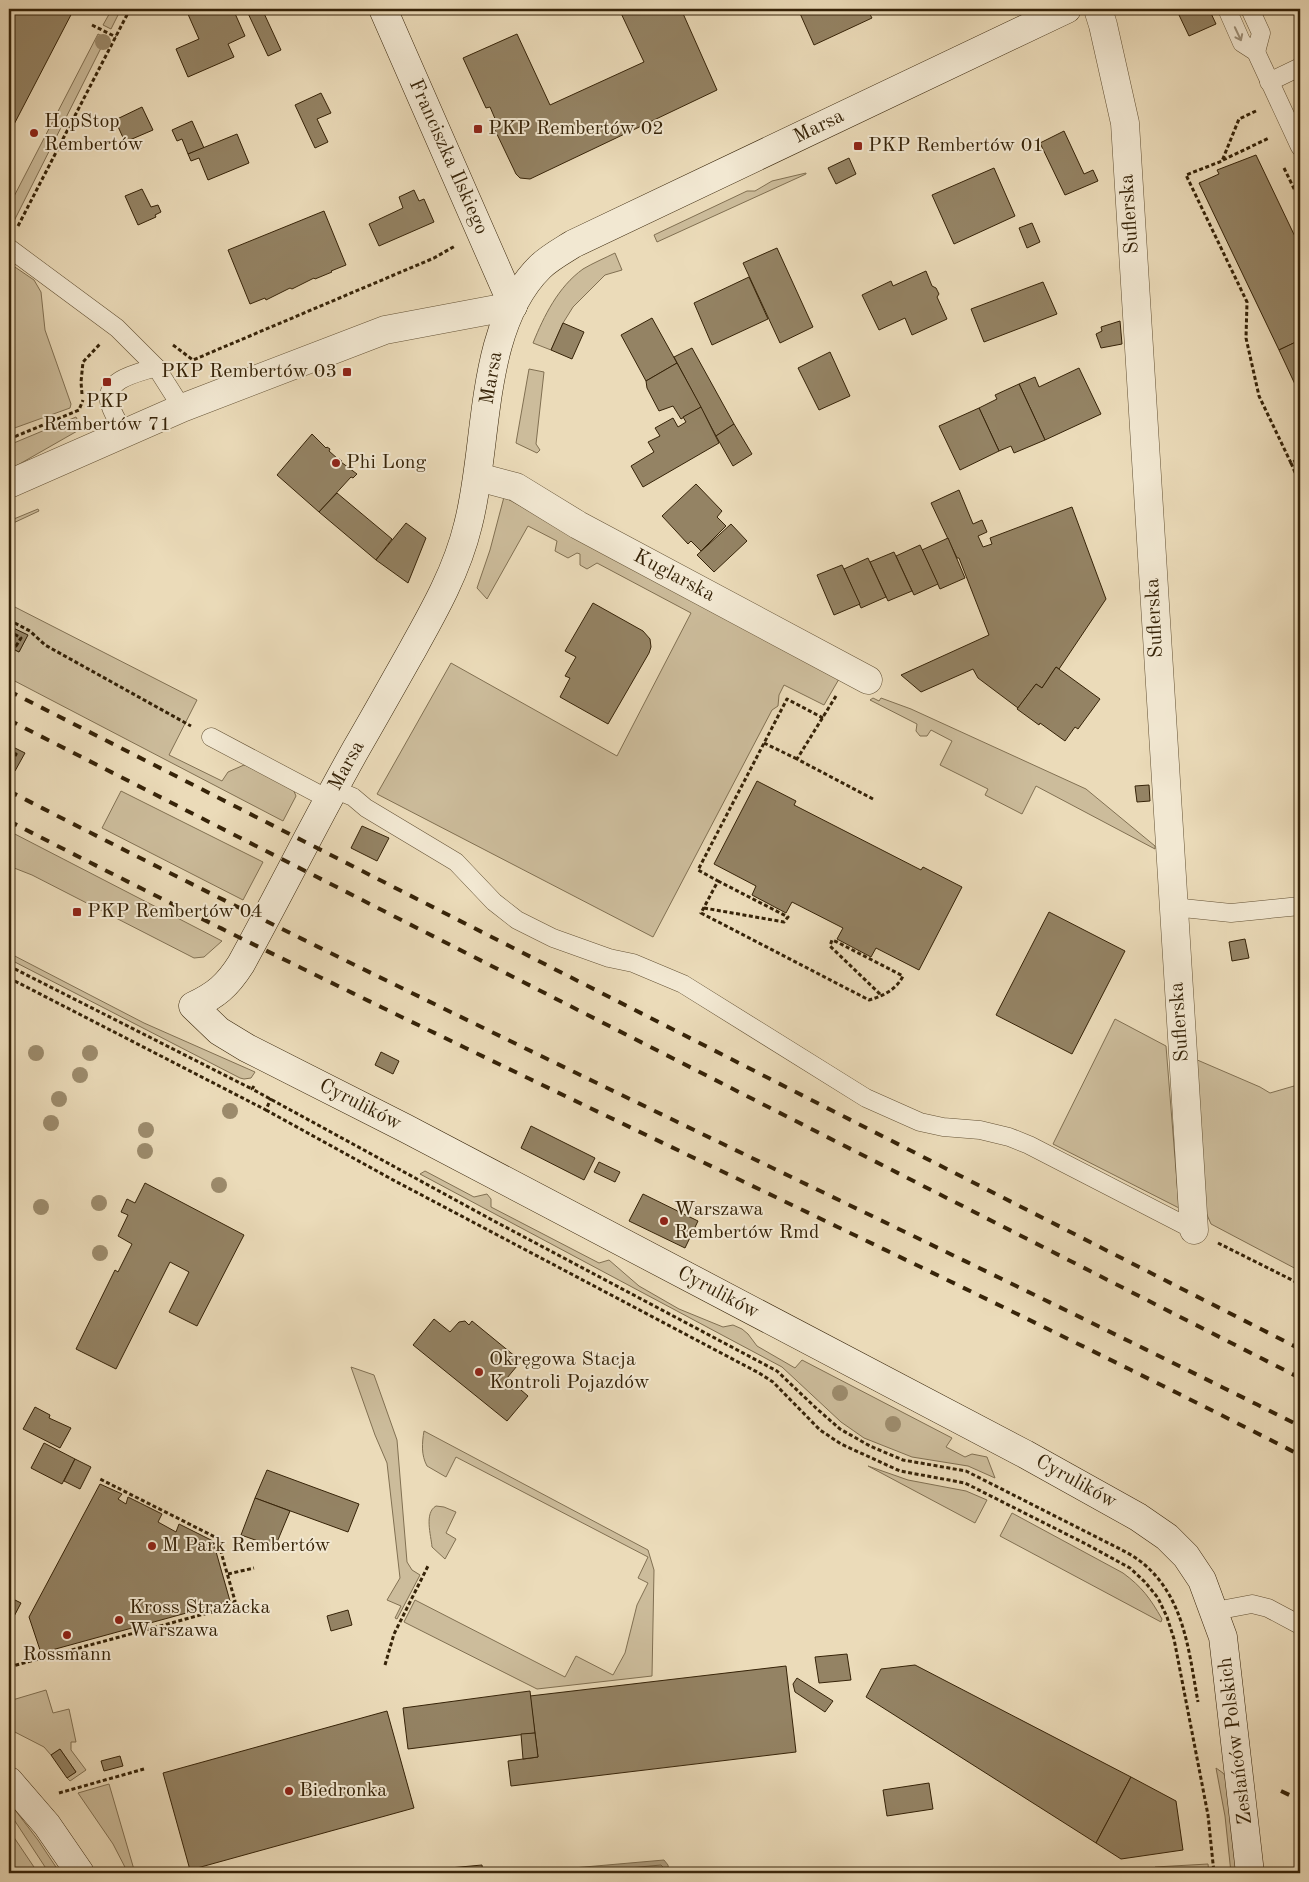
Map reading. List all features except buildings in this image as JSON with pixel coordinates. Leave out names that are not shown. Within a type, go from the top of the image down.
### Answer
[{"type":"main road","name":"Franciszka Ilskiego","points":[[383,9],[513,306]]},
{"type":"main road","name":"Marsa","points":[[193,1006],[212,997],[232,978],[447,584],[468,525],[478,477],[492,368],[499,339],[513,306],[539,268],[573,244],[1066,9]]},
{"type":"main road","name":"Suflerska","points":[[1098,9],[1125,123],[1194,1230]]},
{"type":"main road","points":[[9,484],[182,408],[385,330],[513,306]]},
{"type":"main road","name":"Kuglarska","points":[[478,477],[516,487],[578,525],[868,680]]},
{"type":"main road","name":"Cyrulików","points":[[193,1006],[219,1031],[278,1063],[865,1370],[1080,1484],[1138,1517],[1166,1536],[1186,1556],[1202,1580],[1215,1611]]},
{"type":"main road","name":"Zesłańców Polskich","points":[[1215,1611],[1223,1636],[1250,1873]]},
{"type":"main road","points":[[9,1781],[47,1825],[80,1873]]},
{"type":"lane","points":[[1227,9],[1242,43],[1256,52],[1300,148]]},
{"type":"lane","points":[[1250,9],[1261,33],[1256,52]]},
{"type":"lane","points":[[1269,82],[1300,67]]},
{"type":"lane","points":[[11,241],[117,328],[156,366],[182,408]]},
{"type":"lane","points":[[124,434],[110,403],[110,394],[113,386],[122,378],[156,366]]},
{"type":"lane","points":[[211,737],[331,794],[354,797],[366,808],[456,862],[494,902],[517,920],[553,938],[609,958],[633,963],[683,984],[755,1027],[866,1098],[920,1122],[943,1128],[980,1130],[1009,1137],[1029,1145],[1194,1230]]},
{"type":"lane","points":[[1173,907],[1231,913],[1300,906]]},
{"type":"lane","points":[[1215,1611],[1252,1604],[1268,1608],[1300,1625]]},
{"type":"path","points":[[11,241],[130,9]]},
{"type":"path","points":[[92,25],[116,37]]},
{"type":"path","points":[[1222,161],[1239,119],[1257,111]]},
{"type":"path","points":[[1270,138],[1222,161],[1186,175],[1247,302],[1246,338],[1256,387],[1300,484]]},
{"type":"path","points":[[167,342],[193,360],[434,258],[461,242]]},
{"type":"path","points":[[9,439],[79,410],[83,400],[81,382],[83,362],[117,328]]},
{"type":"path","points":[[1290,463],[1300,458]]},
{"type":"path","points":[[9,620],[30,631],[45,645],[211,737]]},
{"type":"path","points":[[9,631],[21,638],[16,646],[9,643]]},
{"type":"path","points":[[704,908],[784,922],[788,917],[698,870],[787,699],[823,718]]},
{"type":"path","points":[[797,759],[829,707]]},
{"type":"path","points":[[764,743],[874,799]]},
{"type":"path","points":[[9,750],[16,754],[11,764],[9,762]]},
{"type":"path","points":[[718,881],[701,913],[869,1000],[882,996],[899,984],[903,976],[832,940],[830,946],[882,996]]},
{"type":"path","points":[[9,966],[271,1098],[494,1221],[777,1371],[840,1429],[870,1446],[903,1460],[966,1471],[1122,1550],[1145,1565],[1174,1600],[1185,1630],[1200,1710]]},
{"type":"path","points":[[9,978],[266,1110],[403,1185],[759,1373],[772,1382],[820,1430],[841,1444],[900,1471],[965,1483],[1130,1568],[1158,1598],[1174,1639],[1208,1815],[1214,1873]]},
{"type":"path","points":[[252,1089],[278,1063]]},
{"type":"path","points":[[266,1110],[271,1098],[278,1063]]},
{"type":"path","points":[[1194,1230],[1300,1284]]},
{"type":"path","points":[[9,1667],[230,1607],[235,1601],[217,1538],[100,1479]]},
{"type":"path","points":[[385,1665],[394,1634],[429,1564]]},
{"type":"path","points":[[228,1574],[254,1568]]},
{"type":"path","points":[[58,1793],[144,1768]]},
{"type":"shaded area","points":[[112,9],[121,9],[111,29],[103,25]]},
{"type":"shaded area","points":[[98,34],[106,38],[11,227],[9,226],[9,206]]},
{"type":"shaded area","points":[[806,173],[657,242],[654,235],[747,191],[755,191],[772,181]]},
{"type":"shaded area","points":[[615,253],[622,270],[605,275],[573,307],[563,323],[551,350],[533,343],[547,312],[566,284],[583,269]]},
{"type":"shaded area","points":[[9,263],[34,280],[41,292],[45,330],[71,404],[70,408],[9,430]]},
{"type":"shaded area","points":[[529,369],[544,372],[536,444],[540,450],[537,453],[516,443]]},
{"type":"shaded area","points":[[76,417],[80,425],[79,430],[9,470],[9,445]]},
{"type":"shaded area","points":[[504,497],[839,679],[824,705],[784,685],[779,695],[778,706],[772,710],[653,937],[377,794],[451,663],[617,756],[691,613],[597,563],[587,569],[580,565],[580,554],[577,553],[568,558],[555,551],[557,541],[528,526],[487,599],[477,588],[490,550]]},
{"type":"shaded area","points":[[38,509],[39,511],[9,525],[9,521]]},
{"type":"shaded area","points":[[9,604],[197,700],[169,755],[222,781],[228,772],[244,765],[253,767],[293,789],[296,796],[283,821],[9,678],[9,647],[19,652],[27,636],[9,626]]},
{"type":"shaded area","points":[[873,698],[879,701],[881,698],[911,709],[1086,789],[1155,846],[1155,849],[1036,786],[1022,814],[985,795],[988,789],[940,765],[952,741],[931,730],[927,736],[920,736],[916,731],[917,724],[870,700]]},
{"type":"shaded area","points":[[121,791],[263,862],[243,900],[102,828]]},
{"type":"shaded area","points":[[9,831],[222,941],[204,957],[194,958],[32,875],[9,866]]},
{"type":"shaded area","points":[[9,953],[144,1023],[255,1072],[251,1078],[240,1078],[9,959]]},
{"type":"shaded area","points":[[1115,1019],[1166,1046],[1179,1208],[1053,1144]]},
{"type":"shaded area","points":[[1195,1059],[1270,1093],[1294,1086],[1300,1097],[1300,1271],[1211,1224],[1204,1208]]},
{"type":"shaded area","points":[[425,1171],[474,1197],[487,1194],[491,1199],[491,1207],[599,1263],[609,1260],[639,1286],[679,1309],[723,1327],[733,1325],[742,1329],[757,1346],[795,1368],[802,1360],[952,1438],[946,1447],[965,1457],[972,1454],[987,1457],[995,1478],[968,1466],[912,1457],[864,1438],[841,1422],[782,1367],[420,1174]]},
{"type":"shaded area","points":[[351,1367],[374,1375],[397,1440],[407,1562],[412,1570],[420,1575],[397,1619],[395,1618],[401,1606],[387,1600],[400,1578],[387,1463]]},
{"type":"shaded area","points":[[424,1431],[648,1550],[654,1570],[652,1676],[537,1689],[404,1622],[415,1600],[565,1677],[576,1656],[613,1675],[625,1653],[637,1605],[648,1583],[638,1578],[648,1557],[456,1457],[446,1477],[427,1466],[422,1449]]},
{"type":"shaded area","points":[[868,1466],[908,1480],[966,1491],[987,1500],[975,1523]]},
{"type":"shaded area","points":[[436,1506],[456,1512],[446,1533],[456,1539],[445,1559],[432,1547],[429,1519],[432,1509]]},
{"type":"shaded area","points":[[1012,1513],[1123,1573],[1145,1593],[1162,1619],[1161,1622],[1000,1536]]},
{"type":"shaded area","points":[[46,1690],[53,1713],[69,1709],[76,1742],[71,1742],[71,1750],[86,1770],[70,1781],[67,1778],[76,1772],[60,1749],[51,1755],[44,1747],[9,1729],[9,1701]]},
{"type":"shaded area","points":[[1216,1768],[1228,1780],[1237,1873],[1231,1873],[1225,1816]]},
{"type":"shaded area","points":[[109,1784],[135,1873],[128,1873],[113,1844],[78,1793]]},
{"type":"shaded area","points":[[9,1802],[60,1873],[49,1873],[9,1812]]},
{"type":"shaded area","points":[[9,1830],[38,1873],[16,1873],[9,1865]]},
{"type":"shaded area","points":[[1208,1864],[1209,1873],[1156,1873],[1155,1867]]},
{"type":"water","points":[[664,1860],[668,1865],[669,1873],[569,1873],[573,1868]]},
{"type":"railway","points":[[9,691],[1300,1349]]},
{"type":"railway","points":[[9,720],[1300,1378]]},
{"type":"railway","points":[[9,791],[330,953],[1300,1426]]},
{"type":"railway","points":[[9,821],[330,982],[978,1295],[1300,1455]]},
{"type":"railway","points":[[1281,1791],[1300,1800]]},
{"type":"place","name":"PKP Rembertów 02","points":[[478,129]]},
{"type":"place","name":"HopStop Rembertów","points":[[34,133]]},
{"type":"place","name":"PKP Rembertów 01","points":[[858,146]]},
{"type":"place","name":"PKP Rembertów 03","points":[[347,372]]},
{"type":"place","name":"PKP Rembertów 71","points":[[107,382]]},
{"type":"place","name":"Phi Long","points":[[336,463]]},
{"type":"place","name":"PKP Rembertów 04","points":[[77,912]]},
{"type":"place","name":"Warszawa Rembertów Rmd","points":[[664,1221]]},
{"type":"place","name":"Okręgowa Stacja Kontroli Pojazdów","points":[[479,1372]]},
{"type":"place","name":"M Park Rembertów","points":[[152,1546]]},
{"type":"place","name":"Kross Strażacka Warszawa","points":[[119,1620]]},
{"type":"place","name":"Rossmann","points":[[67,1635]]},
{"type":"place","name":"Biedronka","points":[[289,1791]]}]
